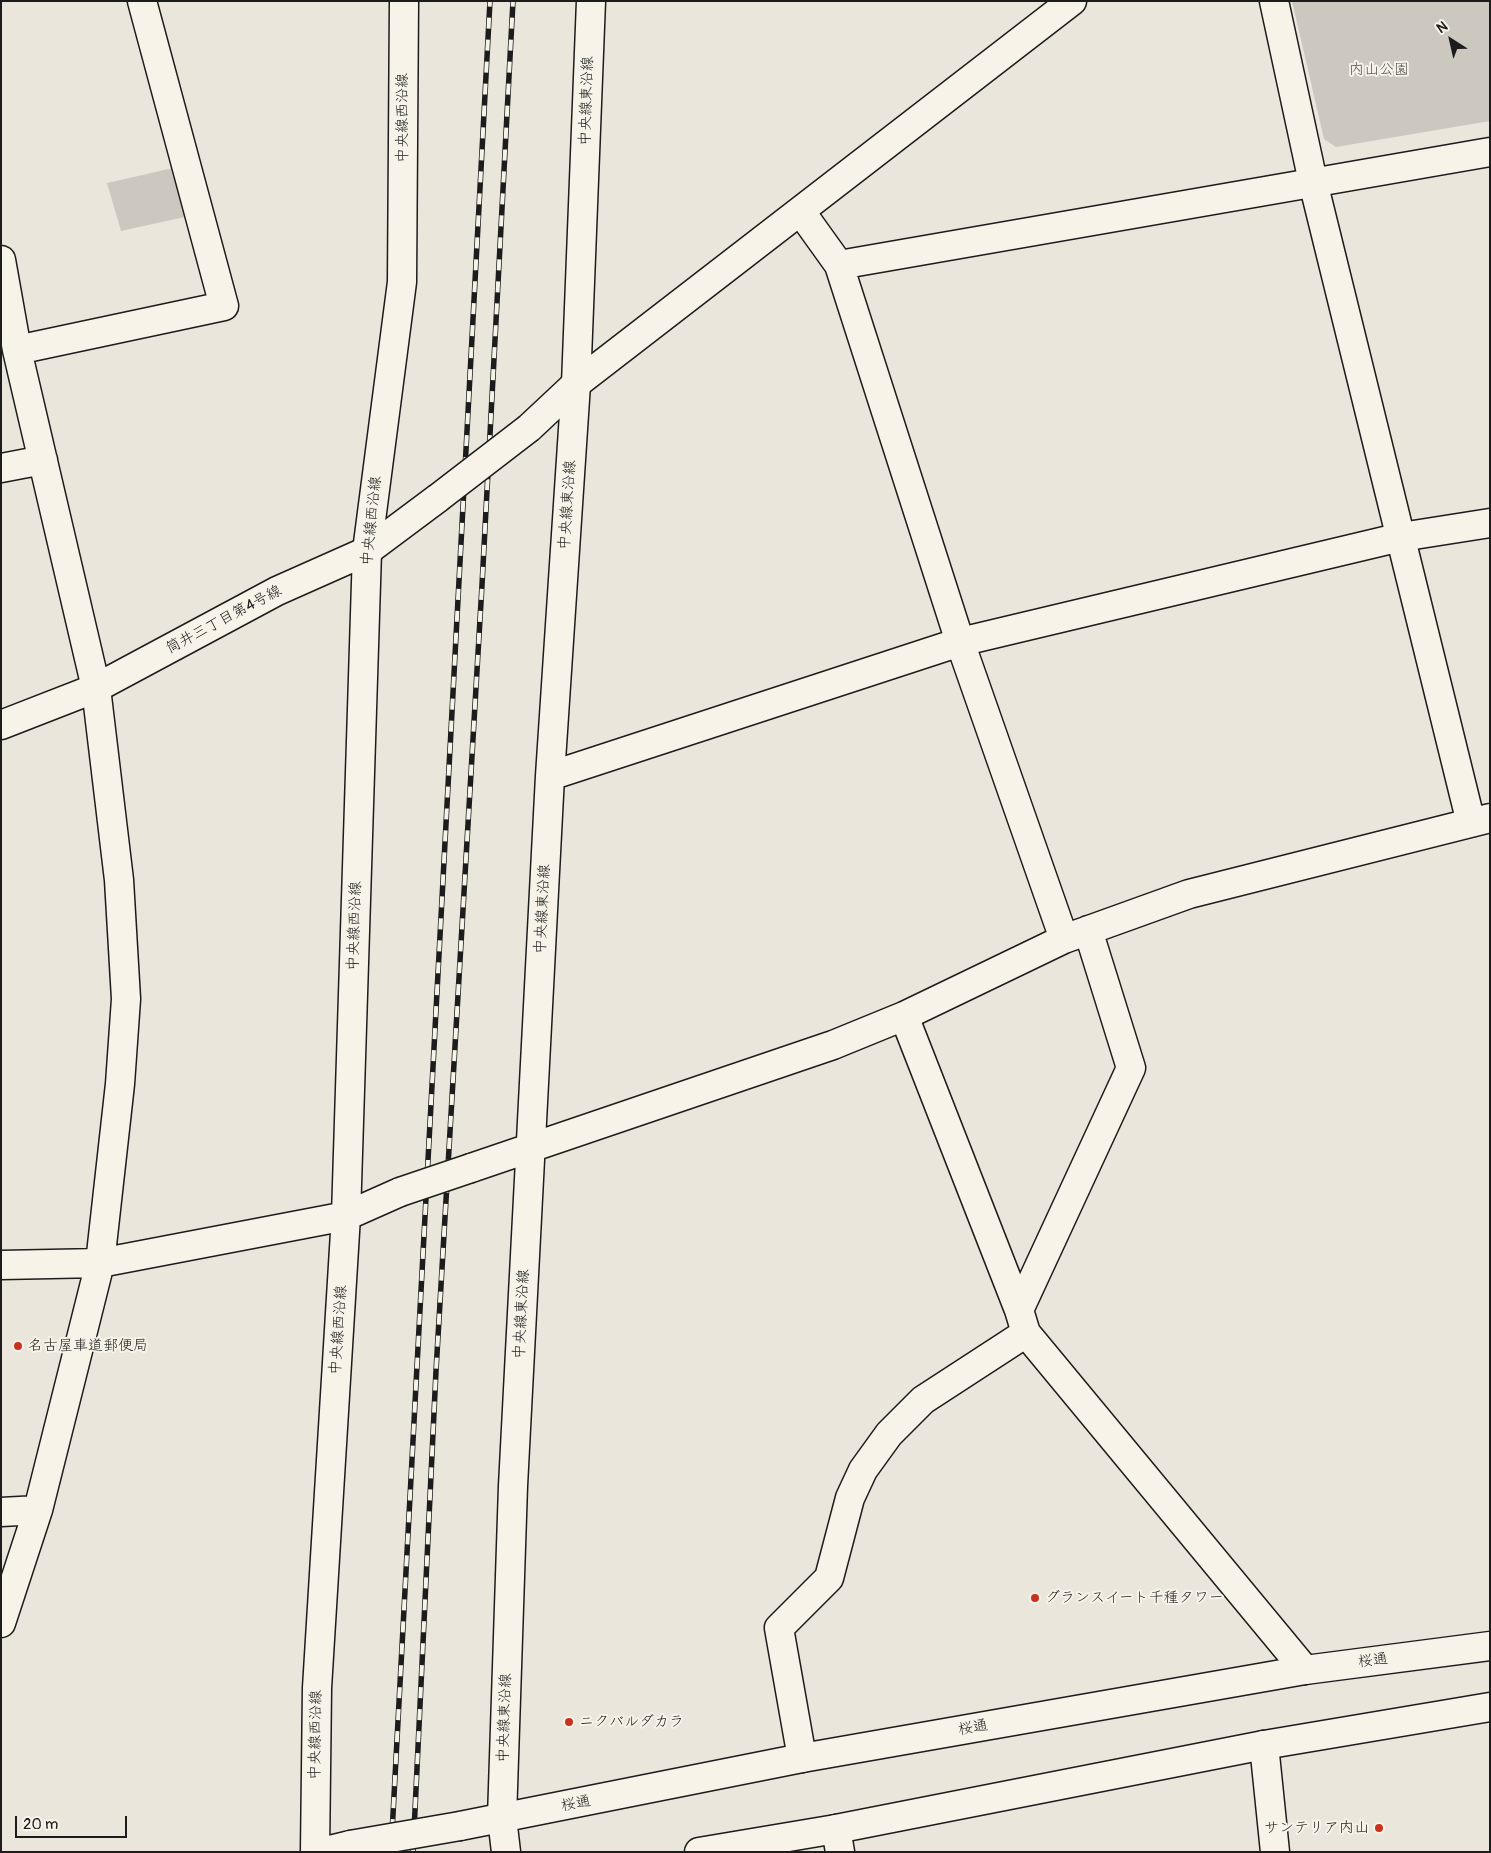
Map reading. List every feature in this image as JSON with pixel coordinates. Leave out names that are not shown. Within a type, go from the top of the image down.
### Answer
[{"type":"street","points":[[18,350],[224,306],[142,1]]},
{"type":"street","name":"中央線西沿線","points":[[315,1852],[317,1688],[346,1216],[367,551],[402,282],[404,1]]},
{"type":"street","name":"中央線東沿線","points":[[506,1852],[502,1818],[512,1486],[550,776],[576,384],[591,1]]},
{"type":"street","name":"筒井三丁目第4号線","points":[[1,725],[96,688],[277,591],[367,551],[530,428],[576,384],[1072,1]]},
{"type":"street","points":[[1,1265],[100,1263],[346,1216],[400,1192],[833,1045],[904,1016],[1076,935],[1189,894],[1480,820],[1401,537],[1313,182],[1274,1]]},
{"type":"street","points":[[840,265],[1490,152]]},
{"type":"street","points":[[801,212],[840,265],[960,642],[1131,1068],[1022,1321],[923,1400],[888,1434],[863,1470],[850,1498],[830,1578],[779,1628],[802,1758]]},
{"type":"street","points":[[1,260],[18,350],[96,688],[119,880],[126,1000],[120,1084],[100,1263],[38,1510],[1,1623]]},
{"type":"street","points":[[1,468],[43,460]]},
{"type":"street","points":[[550,776],[960,642],[1401,537],[1490,522]]},
{"type":"street","points":[[904,1016],[1022,1321],[1305,1670]]},
{"type":"street","points":[[1,1512],[38,1510]]},
{"type":"street","name":"桜通","points":[[321,1852],[802,1758],[1305,1670],[1490,1646]]},
{"type":"street","points":[[698,1852],[838,1840],[1264,1745],[1490,1707]]},
{"type":"street","points":[[1264,1745],[1275,1852]]},
{"type":"green space","name":"内山公園","points":[[1292,1],[1490,1],[1490,121],[1336,147],[1324,139]]},
{"type":"green space","points":[[182,166],[194,215],[121,231],[107,183]]},
{"type":"railway","points":[[391,1852],[490,1]]},
{"type":"railway","points":[[413,1852],[436,1371],[482,585],[513,1]]},
{"type":"place","name":"名古屋車道郵便局","points":[[18,1346]]},
{"type":"place","name":"グランスイート千種タワー","points":[[1035,1598]]},
{"type":"place","name":"ニクバルダカラ","points":[[569,1722]]},
{"type":"place","name":"サンテリア内山","points":[[1379,1828]]}]
